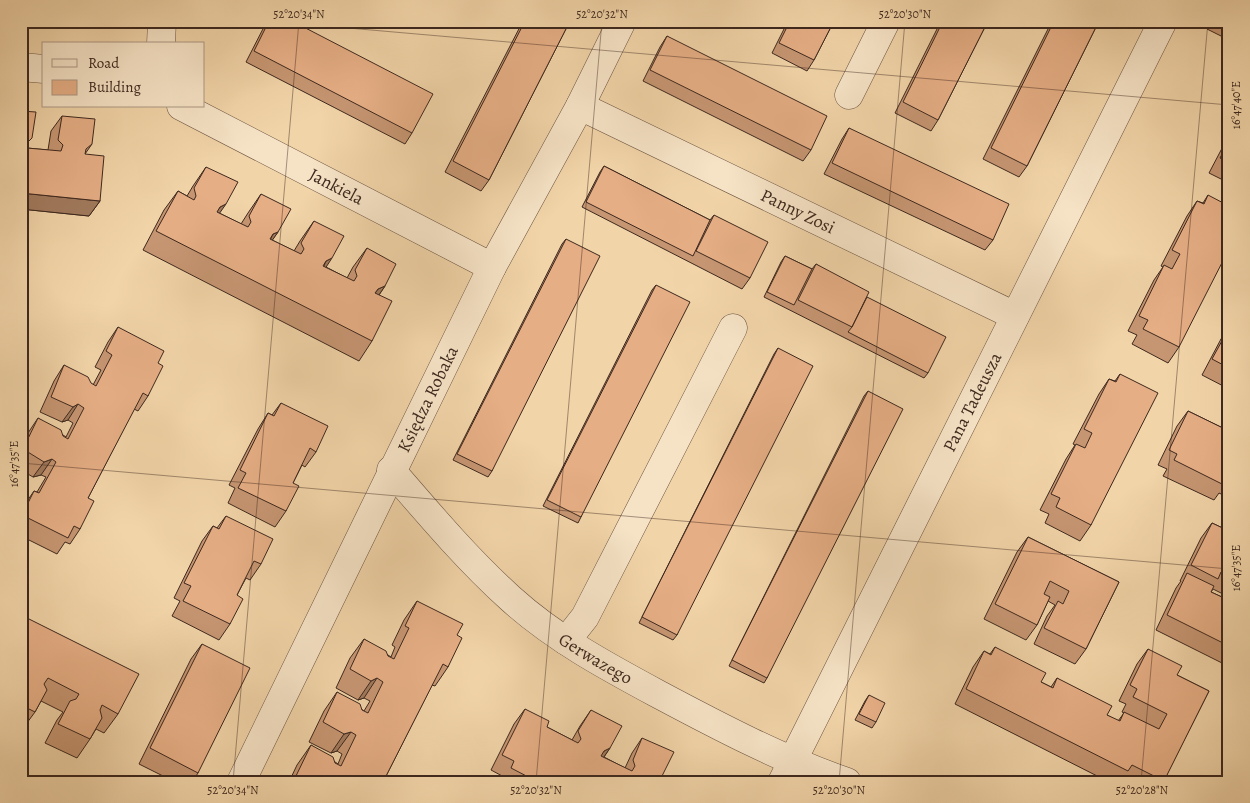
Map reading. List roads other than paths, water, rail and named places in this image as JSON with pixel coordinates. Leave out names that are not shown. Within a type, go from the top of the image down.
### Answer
[{"type":"street","points":[[161,42],[162,21]]},
{"type":"street","name":"Księdza Robaka","points":[[241,782],[391,470],[492,267],[580,106],[622,21]]},
{"type":"street","points":[[849,95],[886,21]]},
{"type":"street","name":"Pana Tadeusza","points":[[787,771],[1163,21]]},
{"type":"street","points":[[21,67],[42,69]]},
{"type":"street","name":"Panny Zosi","points":[[580,106],[1015,316]]},
{"type":"street","name":"Jankiela","points":[[185,108],[492,267]]},
{"type":"street","points":[[566,641],[585,617],[733,328]]},
{"type":"street","name":"Gerwazego","points":[[391,470],[437,522],[509,597],[566,641],[702,718],[787,771],[847,782]]}]
